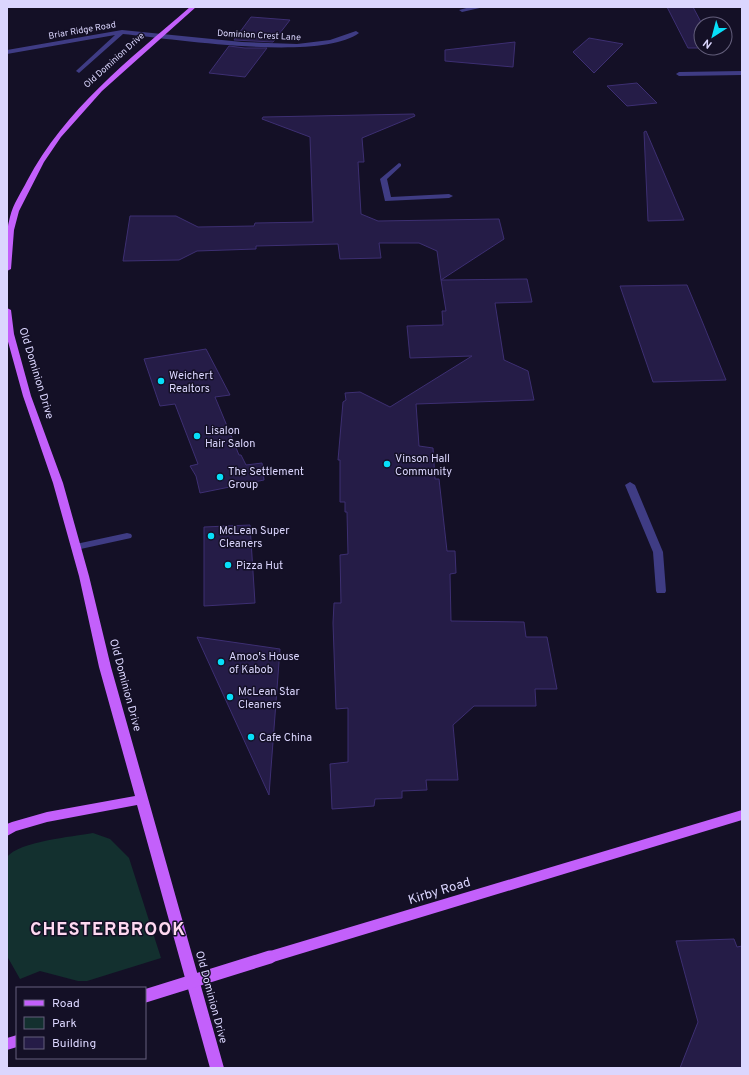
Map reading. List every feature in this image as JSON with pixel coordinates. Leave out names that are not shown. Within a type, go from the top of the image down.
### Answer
[{"type":"main road","name":"Old Dominion Drive","points":[[7,269],[13,217],[30,180],[48,150],[70,120],[102,87],[193,7]]},
{"type":"main road","name":"Old Dominion Drive","points":[[7,310],[9,329],[28,400],[58,483],[76,547],[105,667],[217,1068]]},
{"type":"main road","points":[[7,830],[12,827],[47,817],[142,799]]},
{"type":"main road","name":"Kirby Road","points":[[146,996],[270,956],[742,815]]},
{"type":"street","points":[[462,10],[481,7]]},
{"type":"street","name":"Briar Ridge Road","points":[[7,52],[122,32],[160,36]]},
{"type":"street","points":[[79,70],[122,32]]},
{"type":"street","name":"Dominion Crest Lane","points":[[160,36],[242,44],[297,46],[331,42],[356,33]]},
{"type":"street","points":[[679,74],[742,74]]},
{"type":"street","points":[[399,165],[383,179],[388,199],[449,196]]},
{"type":"street","points":[[630,485],[658,552],[661,591]]},
{"type":"street","points":[[76,547],[127,536]]},
{"type":"green space","points":[[93,833],[110,839],[129,858],[161,958],[87,981],[78,981],[40,971],[20,979],[7,956],[7,857],[23,847],[34,843]]},
{"type":"building","points":[[667,7],[693,7],[698,16],[693,16],[693,48],[688,48]]},
{"type":"building","points":[[251,17],[290,20],[273,42],[234,40]]},
{"type":"building","points":[[589,38],[623,44],[594,73],[573,52]]},
{"type":"building","points":[[515,42],[513,67],[445,61],[445,50]]},
{"type":"building","points":[[229,46],[267,48],[245,77],[209,73]]},
{"type":"building","points":[[637,83],[657,103],[627,106],[607,86]]},
{"type":"building","points":[[414,114],[415,116],[362,138],[364,162],[358,162],[361,214],[378,221],[499,219],[504,239],[441,280],[437,251],[419,243],[379,243],[381,258],[340,259],[338,244],[256,246],[256,249],[197,251],[179,260],[123,261],[130,216],[176,216],[198,227],[254,226],[255,223],[313,222],[310,137],[262,119],[263,117]]},
{"type":"building","points":[[646,131],[684,220],[648,221],[644,132]]},
{"type":"building","name":"Vinson Hall Community","points":[[527,279],[532,302],[495,303],[504,360],[528,371],[534,400],[416,404],[419,446],[433,448],[435,479],[439,479],[447,551],[455,551],[456,573],[450,574],[451,621],[524,622],[526,637],[547,637],[557,689],[535,689],[536,706],[474,706],[453,725],[458,780],[426,780],[427,790],[402,791],[402,798],[375,799],[374,806],[332,809],[330,764],[348,762],[348,708],[336,709],[333,623],[334,603],[341,603],[340,555],[348,554],[347,512],[345,512],[345,502],[340,502],[340,460],[338,460],[343,402],[346,400],[345,393],[360,392],[390,407],[472,356],[410,358],[407,326],[443,325],[442,311],[446,311],[441,280]]},
{"type":"building","points":[[687,285],[726,380],[653,382],[620,286]]},
{"type":"building","points":[[206,349],[230,395],[215,397],[239,455],[241,455],[246,465],[262,463],[264,480],[200,493],[196,476],[190,466],[198,464],[175,404],[160,406],[144,359]]},
{"type":"building","name":"Pizza Hut","points":[[250,525],[255,603],[204,606],[204,527]]},
{"type":"building","points":[[197,637],[280,649],[269,795]]},
{"type":"building","points":[[734,939],[737,947],[742,946],[742,1068],[680,1068],[698,1022],[676,941]]},
{"type":"place","name":"Weichert Realtors","points":[[161,381]]},
{"type":"place","name":"Lisalon Hair Salon","points":[[197,436]]},
{"type":"place","name":"Vinson Hall Community","points":[[387,464]]},
{"type":"place","name":"The Settlement Group","points":[[220,477]]},
{"type":"place","name":"McLean Super Cleaners","points":[[211,536]]},
{"type":"place","name":"Pizza Hut","points":[[228,565]]},
{"type":"place","name":"Amoo's House of Kabob","points":[[221,662]]},
{"type":"place","name":"McLean Star Cleaners","points":[[230,697]]},
{"type":"place","name":"Cafe China","points":[[251,737]]},
{"type":"district","name":"CHESTERBROOK","points":[[108,929]]}]
